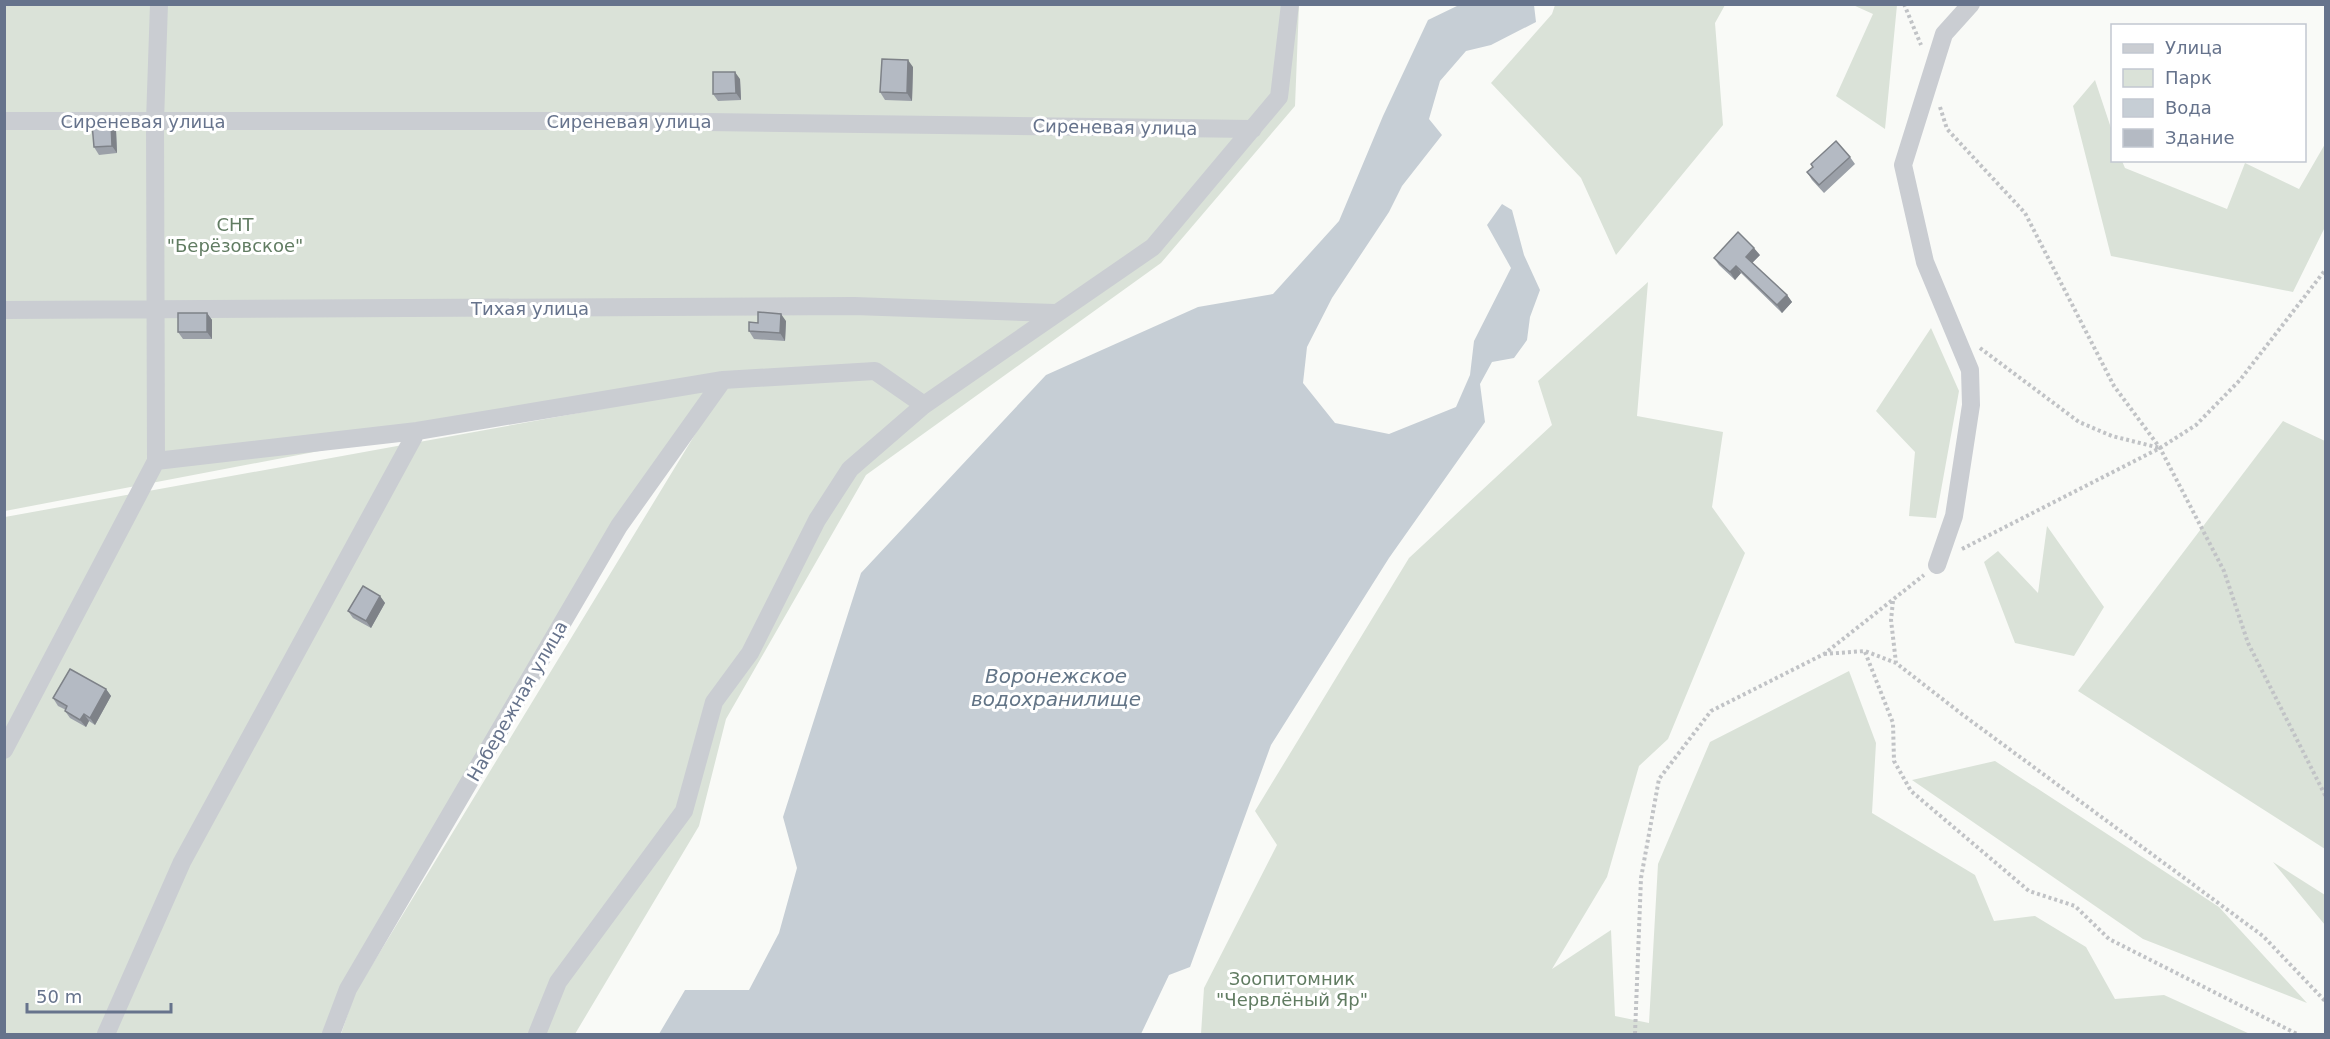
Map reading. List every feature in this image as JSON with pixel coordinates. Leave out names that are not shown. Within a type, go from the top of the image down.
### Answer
[{"type":"street","points":[[4,750],[156,461],[155,122],[159,4]]},
{"type":"street","points":[[537,1035],[558,982],[684,811],[714,702],[750,653],[817,520],[850,470],[924,405],[1153,247],[1279,97],[1290,4]]},
{"type":"street","points":[[1936,565],[1954,516],[1971,405],[1970,370],[1925,262],[1903,165],[1944,33],[1971,4]]},
{"type":"street","name":"Сиреневая улица","points":[[4,121],[626,121],[1253,129]]},
{"type":"street","name":"Тихая улица","points":[[4,310],[854,306],[1055,313]]},
{"type":"street","points":[[156,461],[417,431],[723,380],[875,371],[924,405]]},
{"type":"street","name":"Набережная улица","points":[[331,1035],[348,989],[619,526],[723,380]]},
{"type":"street","points":[[106,1035],[182,862],[417,431]]},
{"type":"path","points":[[1904,4],[1930,74],[1947,129],[2025,213],[2114,386],[2160,448],[2224,571],[2248,643],[2325,797]]},
{"type":"path","points":[[1635,1035],[1641,878],[1659,779],[1711,711],[1824,654],[1936,565],[1959,550],[2160,448],[2196,425],[2240,380],[2325,269]]},
{"type":"path","points":[[1954,328],[2079,422],[2112,436],[2160,448]]},
{"type":"path","points":[[1893,600],[1891,620],[1896,663]]},
{"type":"path","points":[[1824,654],[1864,651],[1896,663],[1963,716],[2263,936],[2325,1002]]},
{"type":"path","points":[[1864,651],[1893,723],[1894,761],[1911,791],[2029,891],[2075,906],[2109,939],[2297,1035]]},
{"type":"green space","name":"СНТ \"Берёзовское\"","points":[[5,5],[1299,5],[1295,106],[1161,263],[866,475],[726,719],[699,826],[575,1034],[341,1034],[355,993],[733,372],[5,511]]},
{"type":"green space","points":[[1555,5],[1725,5],[1715,23],[1723,125],[1616,255],[1581,178],[1491,83],[1552,14]]},
{"type":"green space","points":[[1853,5],[1897,5],[1885,129],[1836,96],[1873,14]]},
{"type":"green space","points":[[2095,80],[2111,128],[2111,162],[2122,162],[2125,168],[2227,209],[2245,163],[2299,189],[2325,144],[2325,227],[2293,292],[2111,256],[2073,106]]},
{"type":"green space","name":"Зоопитомник \"Червлёный Яр\"","points":[[1648,282],[1637,416],[1723,432],[1712,507],[1745,553],[1668,739],[1639,766],[1607,877],[1552,969],[1611,930],[1615,1016],[1649,1023],[1658,864],[1710,742],[1849,671],[1876,743],[1872,813],[1975,875],[1994,921],[2035,916],[2086,947],[2115,999],[2164,995],[2250,1034],[1201,1034],[1204,988],[1277,845],[1255,811],[1409,558],[1552,425],[1538,381]]},
{"type":"green space","points":[[1931,328],[1959,391],[1936,518],[1909,516],[1915,452],[1876,411]]},
{"type":"green space","points":[[706,390],[347,993],[333,1034],[5,1034],[5,517]]},
{"type":"green space","points":[[2283,421],[2325,441],[2325,849],[2078,691]]},
{"type":"green space","points":[[2047,526],[2104,607],[2074,656],[2015,643],[1984,562],[1998,551],[2038,593]]},
{"type":"green space","points":[[1995,761],[2219,907],[2307,1003],[2143,939],[1912,780]]},
{"type":"green space","points":[[2273,862],[2325,895],[2325,925]]},
{"type":"water","name":"Воронежское водохранилище","points":[[1459,5],[1534,5],[1536,22],[1491,45],[1466,51],[1440,81],[1429,119],[1442,135],[1402,186],[1389,212],[1332,298],[1307,347],[1303,383],[1335,423],[1389,434],[1456,407],[1470,375],[1474,341],[1511,268],[1487,225],[1502,204],[1512,210],[1524,255],[1540,290],[1530,317],[1527,340],[1514,358],[1492,362],[1480,384],[1485,422],[1389,558],[1271,745],[1190,967],[1169,975],[1141,1034],[659,1034],[685,990],[749,990],[779,933],[797,868],[783,817],[861,573],[1046,375],[1198,307],[1273,294],[1339,221],[1383,116],[1428,20]]},
{"type":"building","points":[[882,59],[908,60],[907,93],[880,92]]},
{"type":"building","points":[[713,72],[735,72],[736,93],[713,94]]},
{"type":"building","points":[[111,123],[112,146],[94,147],[92,124]]},
{"type":"building","points":[[1836,141],[1850,157],[1819,185],[1807,172],[1813,167],[1811,164]]},
{"type":"building","points":[[1738,232],[1754,248],[1746,257],[1787,295],[1777,305],[1736,266],[1730,272],[1714,258]]},
{"type":"building","points":[[758,312],[781,314],[780,333],[749,331],[749,322],[758,323]]},
{"type":"building","points":[[178,313],[207,313],[207,332],[178,332]]},
{"type":"building","points":[[363,586],[380,596],[366,621],[348,611]]},
{"type":"building","points":[[70,669],[106,689],[90,718],[84,714],[80,720],[65,711],[67,706],[53,698]]}]
